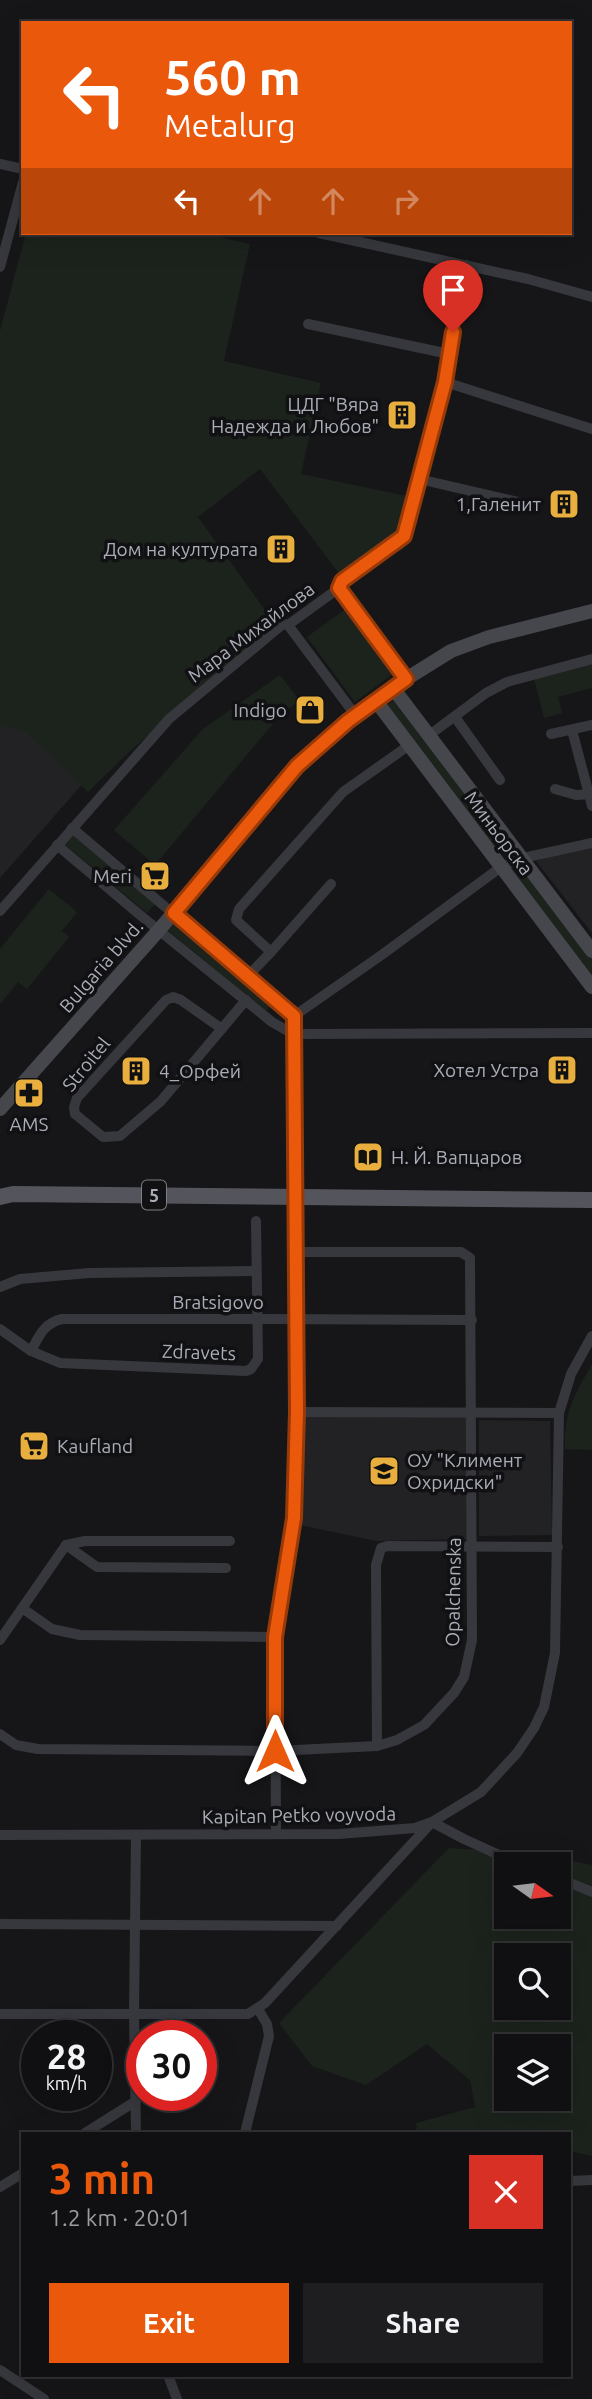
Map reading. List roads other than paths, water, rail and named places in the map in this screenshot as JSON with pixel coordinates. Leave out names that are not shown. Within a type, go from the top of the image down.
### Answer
[{"type":"main road","name":"Bulgaria blvd.","points":[[0,1109],[174,913],[314,748],[393,688],[451,651],[489,637],[592,611]]},
{"type":"main road","name":"Миньорска","points":[[393,688],[592,951]]},
{"type":"main road","name":"Миньорска","points":[[376,701],[592,987]]},
{"type":"main road","name":"Bulgaria blvd.","points":[[0,1117],[12,1097]]},
{"type":"main road","name":"5","points":[[4,1194],[592,1200]]},
{"type":"street","points":[[0,164],[21,169]]},
{"type":"street","points":[[0,267],[21,189]]},
{"type":"street","points":[[329,235],[466,265],[592,297]]},
{"type":"street","name":"Мара Михайлова","points":[[0,911],[169,719],[283,624],[289,625],[339,588],[342,581],[404,536],[445,382],[466,265]]},
{"type":"street","points":[[308,324],[449,354]]},
{"type":"street","points":[[445,382],[592,429]]},
{"type":"street","points":[[419,479],[535,506]]},
{"type":"street","points":[[339,588],[406,679]]},
{"type":"street","points":[[289,625],[356,716]]},
{"type":"street","points":[[428,736],[486,693],[507,682],[592,659]]},
{"type":"street","points":[[455,717],[500,780]]},
{"type":"street","points":[[551,734],[592,725]]},
{"type":"street","points":[[572,730],[592,806]]},
{"type":"street","points":[[271,952],[236,920],[239,909],[343,792],[408,746]]},
{"type":"street","points":[[555,789],[576,796],[591,794]]},
{"type":"street","points":[[72,828],[294,1016]]},
{"type":"street","points":[[294,1016],[501,867],[523,858],[592,842]]},
{"type":"street","points":[[57,845],[282,1029],[293,1034],[592,1033]]},
{"type":"street","points":[[247,977],[331,884]]},
{"type":"street","name":"Stroitel","points":[[222,1029],[181,1000],[173,997],[166,1000],[77,1098],[75,1114],[103,1138],[120,1136],[161,1101],[222,1029],[246,1000]]},
{"type":"street","points":[[276,1834],[275,1637],[294,1518],[297,1412],[294,1016]]},
{"type":"street","name":"Zdravets","points":[[35,1353],[60,1363],[246,1371],[251,1369],[258,1359],[256,1221]]},
{"type":"street","name":"Opalchenska","points":[[0,1734],[27,1749],[275,1751],[377,1746],[397,1740],[424,1725],[454,1693],[464,1677],[472,1640],[472,1320],[471,1262],[468,1254],[295,1252]]},
{"type":"street","points":[[0,1287],[20,1279],[89,1273],[256,1271]]},
{"type":"street","name":"Bratsigovo","points":[[35,1353],[42,1329],[62,1319],[472,1320]]},
{"type":"street","points":[[0,1329],[35,1353]]},
{"type":"street","name":"Kapitan Petko voyvoda","points":[[0,1835],[398,1831],[432,1822],[481,1792],[523,1745],[544,1707],[555,1653],[559,1413],[571,1374],[592,1336]]},
{"type":"street","points":[[297,1412],[559,1413]]},
{"type":"street","points":[[0,1640],[66,1545],[85,1541],[230,1541]]},
{"type":"street","points":[[66,1545],[97,1567],[226,1568]]},
{"type":"street","points":[[377,1746],[376,1565],[381,1548],[558,1547]]},
{"type":"street","points":[[22,1608],[52,1629],[80,1635],[275,1637]]},
{"type":"street","points":[[0,2014],[248,2014],[258,2009],[432,1822],[494,1853]]},
{"type":"street","points":[[134,2020],[136,1835]]},
{"type":"street","points":[[571,1883],[592,1892]]},
{"type":"street","points":[[0,1924],[337,1926]]},
{"type":"street","points":[[248,2132],[269,2036],[267,2024],[258,2009]]},
{"type":"street","points":[[87,2132],[126,2107]]},
{"type":"street","points":[[136,2111],[136,2132]]},
{"type":"street","points":[[0,2187],[21,2174]]},
{"type":"street","points":[[571,2181],[592,2180]]},
{"type":"street","points":[[0,2370],[44,2399]]},
{"type":"street","points":[[169,2377],[177,2399]]},
{"type":"place","name":"ЦДГ \"Вяра Надежда и Любов\"","points":[[402,415]]},
{"type":"place","name":"1,Галенит","points":[[564,504]]},
{"type":"place","name":"Дом на културата","points":[[281,549]]},
{"type":"place","name":"Indigo","points":[[310,710]]},
{"type":"place","name":"Meri","points":[[155,876]]},
{"type":"place","name":"Хотел Устра","points":[[562,1070]]},
{"type":"place","name":"4_Орфей","points":[[136,1071]]},
{"type":"place","name":"AMS","points":[[29,1093]]},
{"type":"place","name":"Н. Й. Вапцаров","points":[[368,1157]]},
{"type":"place","name":"Kaufland","points":[[34,1446]]},
{"type":"place","name":"ОУ \"Климент Охридски\"","points":[[384,1471]]}]
